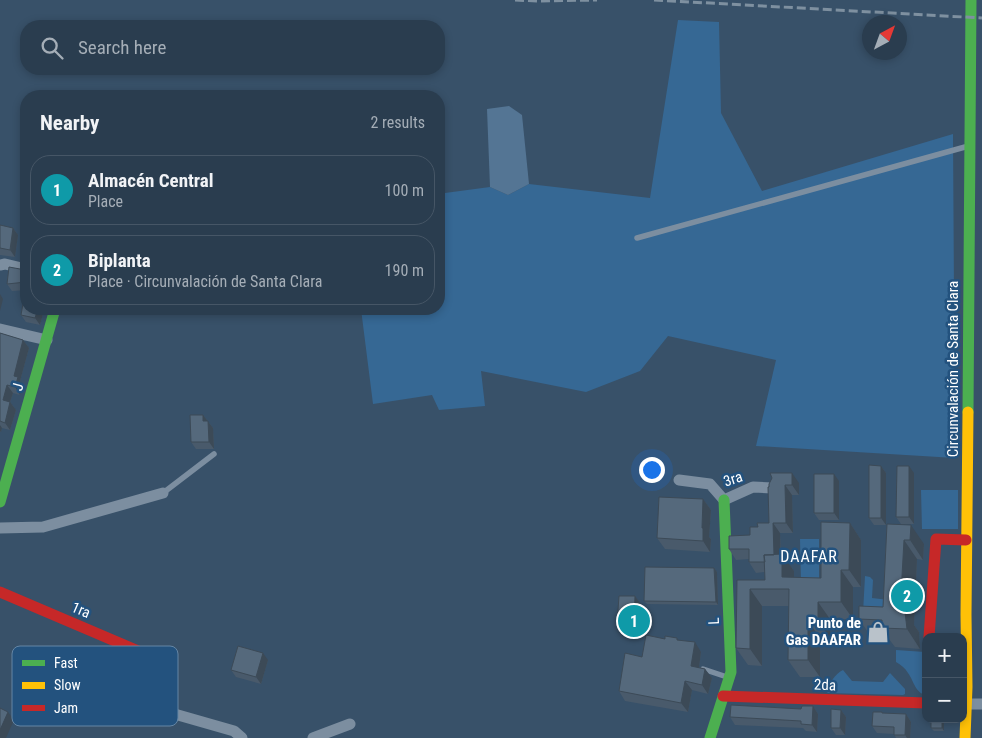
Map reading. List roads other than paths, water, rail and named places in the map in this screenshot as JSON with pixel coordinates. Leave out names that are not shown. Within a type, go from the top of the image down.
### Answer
[{"type":"main road","name":"Circunvalación de Santa Clara","points":[[965,678],[971,0]]},
{"type":"main road","points":[[970,116],[971,112],[974,111],[982,112]]},
{"type":"main road","name":"J","points":[[0,502],[53,315]]},
{"type":"main road","name":"L","points":[[710,738],[731,672],[724,500]]},
{"type":"main road","points":[[929,633],[936,539],[966,540]]},
{"type":"main road","name":"1ra","points":[[0,592],[127,646]]},
{"type":"main road","name":"2da","points":[[723,696],[922,703]]},
{"type":"main road","name":"Circunvalación de Santa Clara","points":[[966,723],[966,738]]},
{"type":"street","points":[[0,265],[5,264],[20,268]]},
{"type":"street","points":[[0,329],[47,340]]},
{"type":"street","name":"3ra","points":[[679,480],[710,484],[724,500],[753,488],[772,488]]},
{"type":"street","points":[[0,528],[43,527],[163,493]]},
{"type":"street","points":[[967,704],[982,704]]},
{"type":"street","points":[[178,715],[234,731],[242,738]]},
{"type":"street","points":[[313,738],[350,724]]},
{"type":"lane","points":[[637,238],[969,146]]},
{"type":"lane","points":[[163,493],[214,454]]},
{"type":"lane","points":[[703,669],[728,678]]},
{"type":"railway","points":[[515,0],[597,0]]},
{"type":"railway","points":[[654,0],[982,18]]},
{"type":"place","name":"Biplanta","points":[[907,596]]},
{"type":"place","name":"Almacén Central","points":[[634,621]]},
{"type":"place","name":"Punto de Gas DAAFAR","points":[[878,632]]},
{"type":"district","name":"DAAFAR","points":[[809,556]]}]
